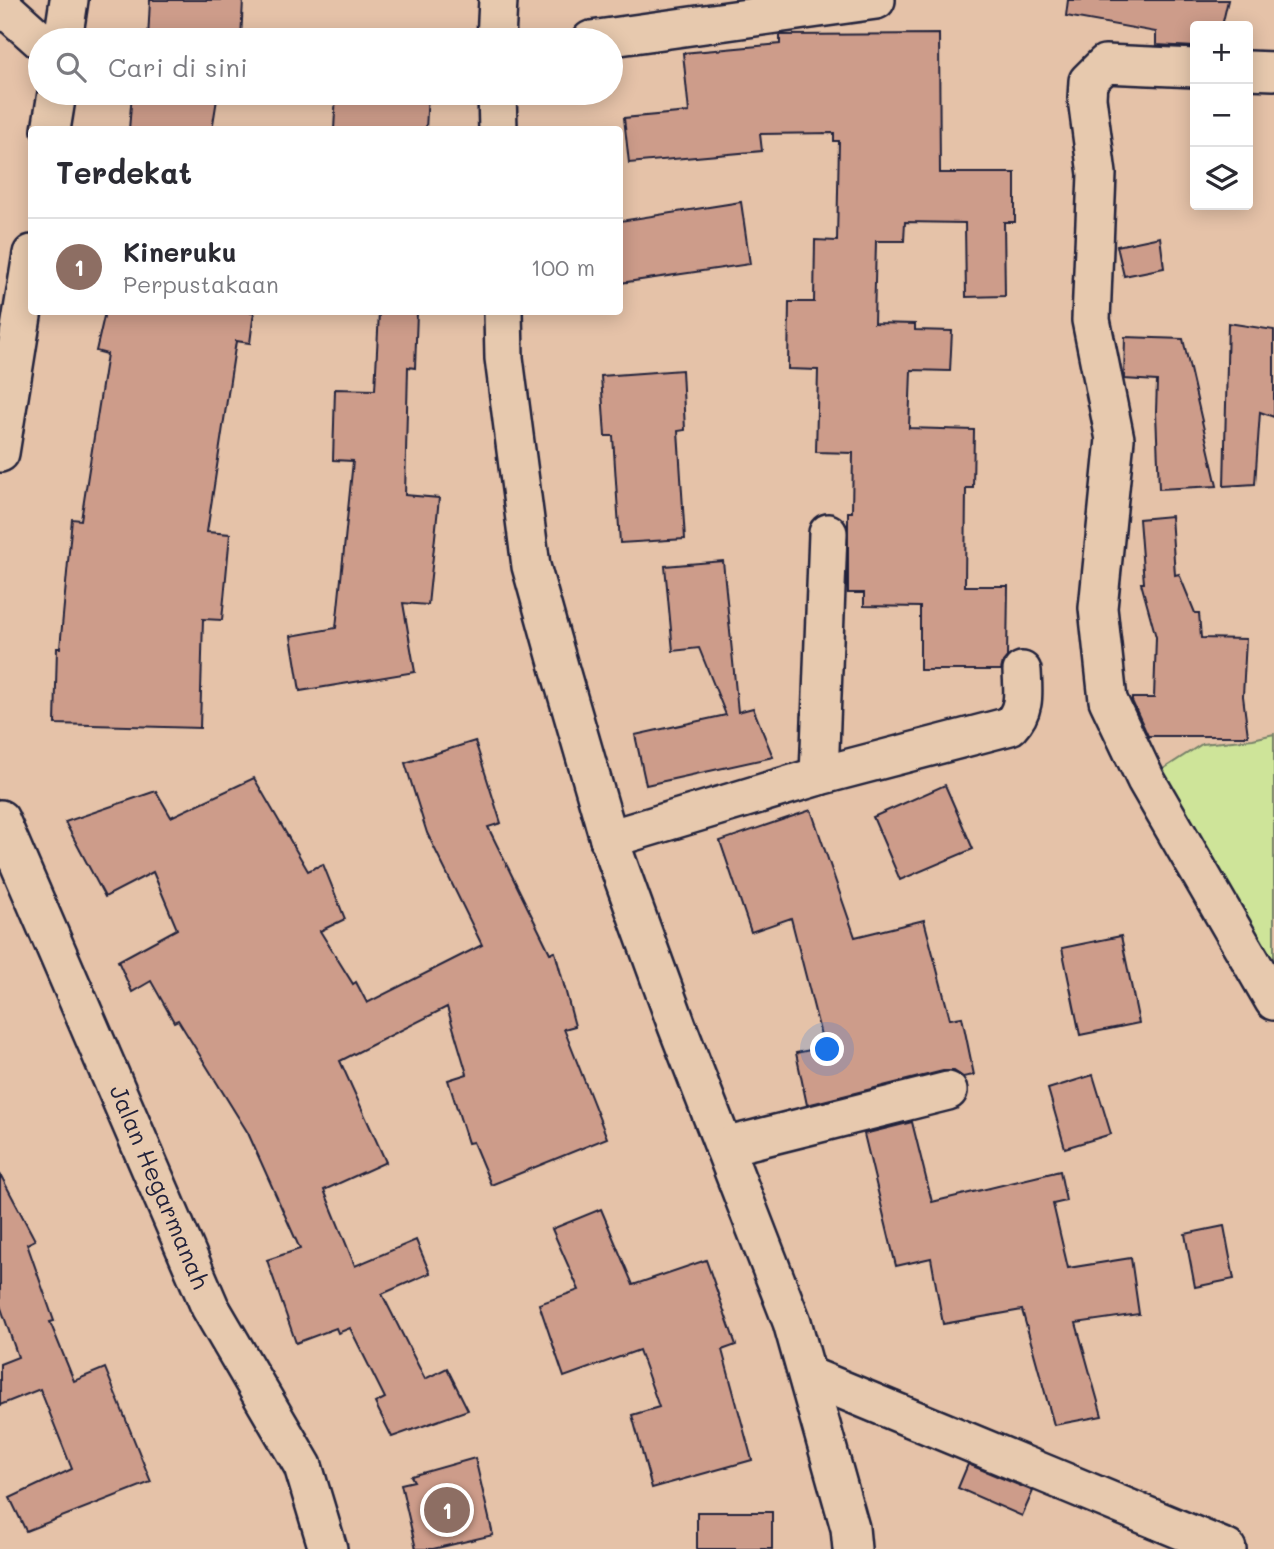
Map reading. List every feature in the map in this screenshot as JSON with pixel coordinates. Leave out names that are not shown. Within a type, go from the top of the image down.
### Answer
[{"type":"street","points":[[65,28],[69,0]]},
{"type":"street","points":[[497,28],[498,0]]},
{"type":"street","points":[[623,36],[876,0]]},
{"type":"street","points":[[0,4],[28,29]]},
{"type":"street","points":[[1190,68],[1105,64],[1088,81],[1087,98],[1097,174],[1091,320],[1115,439],[1098,608],[1108,700],[1146,780],[1274,1002]]},
{"type":"street","points":[[1253,70],[1274,71]]},
{"type":"street","points":[[52,126],[55,105]]},
{"type":"street","points":[[497,105],[498,126]]},
{"type":"street","points":[[0,453],[28,279]]},
{"type":"street","points":[[503,315],[504,358],[531,566],[609,839],[792,1322],[809,1376],[849,1528],[852,1549]]},
{"type":"street","points":[[819,776],[828,533]]},
{"type":"street","points":[[609,839],[819,776],[1010,726],[1019,717],[1023,707],[1022,671]]},
{"type":"street","name":"Jalan Hegarmanah","points":[[0,819],[210,1307],[303,1466],[328,1549]]},
{"type":"street","points":[[724,1147],[948,1091]]},
{"type":"street","points":[[809,1376],[1227,1549]]},
{"type":"green space","points":[[1274,734],[1274,994],[1146,780],[1202,744]]},
{"type":"building","points":[[150,0],[243,0],[242,28],[149,28]]},
{"type":"building","points":[[1068,0],[1228,0],[1223,21],[1190,21],[1190,47],[1156,45],[1156,32],[1066,16]]},
{"type":"building","points":[[939,34],[940,173],[1015,173],[1015,222],[1004,222],[1005,296],[966,297],[965,223],[905,222],[904,241],[876,241],[874,323],[915,324],[915,330],[952,331],[950,371],[911,370],[909,428],[974,430],[973,488],[966,488],[965,586],[1008,586],[1007,657],[1001,670],[920,670],[920,607],[864,606],[864,593],[848,593],[848,512],[852,512],[853,453],[816,452],[818,370],[788,369],[789,302],[814,302],[815,240],[837,241],[839,141],[834,141],[834,133],[760,134],[762,151],[629,163],[624,118],[689,112],[683,53],[780,44],[780,35]]},
{"type":"building","points":[[131,105],[216,105],[213,126],[129,126]]},
{"type":"building","points":[[335,105],[427,105],[426,126],[334,126]]},
{"type":"building","points":[[741,202],[750,264],[623,283],[623,221]]},
{"type":"building","points":[[1160,237],[1164,268],[1124,276],[1117,246]]},
{"type":"building","points":[[104,315],[254,315],[250,343],[236,341],[207,532],[230,534],[222,620],[203,619],[200,728],[55,724],[57,648],[60,648],[72,519],[81,520],[107,354],[96,351]]},
{"type":"building","points":[[379,315],[417,315],[415,368],[408,367],[405,495],[439,498],[428,605],[403,603],[415,672],[300,691],[291,636],[336,628],[353,461],[333,460],[335,389],[375,390]]},
{"type":"building","points":[[1228,323],[1274,330],[1274,417],[1260,412],[1255,484],[1224,486]]},
{"type":"building","points":[[1125,337],[1183,339],[1217,486],[1159,489],[1157,381],[1124,379]]},
{"type":"building","points":[[682,370],[685,430],[678,431],[685,539],[620,543],[613,436],[605,436],[601,376]]},
{"type":"building","points":[[1171,516],[1175,575],[1179,574],[1195,613],[1199,613],[1201,638],[1246,639],[1243,696],[1248,736],[1148,736],[1132,701],[1132,698],[1154,698],[1156,637],[1141,583],[1144,583],[1139,519]]},
{"type":"building","points":[[723,561],[738,712],[753,708],[773,757],[646,785],[635,735],[726,715],[699,648],[673,651],[665,566]]},
{"type":"building","points":[[475,741],[501,823],[488,827],[550,953],[555,952],[575,1026],[564,1029],[607,1138],[491,1185],[473,1142],[468,1143],[448,1080],[467,1074],[447,1007],[340,1061],[386,1162],[324,1190],[355,1266],[416,1240],[430,1273],[382,1294],[425,1379],[447,1368],[468,1410],[392,1437],[375,1403],[385,1398],[350,1328],[338,1333],[336,1328],[296,1343],[267,1260],[300,1249],[248,1133],[178,1020],[174,1022],[151,981],[132,992],[118,961],[177,929],[153,872],[105,897],[65,822],[156,791],[171,817],[254,778],[308,871],[323,864],[345,919],[320,931],[353,984],[356,982],[367,1003],[482,945],[427,833],[405,763]]},
{"type":"building","points":[[945,785],[973,849],[900,880],[873,817]]},
{"type":"building","points":[[811,810],[855,937],[924,920],[950,1019],[962,1017],[974,1075],[963,1077],[954,1071],[943,1071],[807,1105],[796,1053],[824,1047],[791,918],[751,932],[720,841]]},
{"type":"building","points":[[1121,936],[1139,1023],[1080,1035],[1062,948]]},
{"type":"building","points":[[1093,1075],[1111,1134],[1065,1148],[1048,1089]]},
{"type":"building","points":[[912,1122],[932,1202],[1060,1171],[1066,1201],[1053,1204],[1068,1268],[1131,1258],[1139,1314],[1076,1323],[1102,1416],[1054,1425],[1022,1310],[943,1324],[931,1258],[896,1266],[864,1134]]},
{"type":"building","points":[[0,1174],[35,1240],[27,1244],[54,1321],[50,1322],[74,1381],[105,1368],[151,1482],[26,1531],[10,1498],[72,1469],[40,1389],[0,1405],[0,1364],[18,1357],[0,1305]]},
{"type":"building","points":[[601,1209],[633,1285],[706,1260],[736,1345],[722,1350],[752,1460],[652,1488],[632,1415],[659,1407],[639,1350],[564,1377],[539,1304],[579,1290],[552,1229]]},
{"type":"building","points":[[1224,1226],[1234,1279],[1195,1287],[1185,1234]]},
{"type":"building","points":[[475,1458],[493,1535],[433,1549],[416,1549],[401,1484],[414,1481],[411,1476]]},
{"type":"building","points":[[968,1464],[1033,1491],[1022,1516],[958,1488]]},
{"type":"building","points":[[697,1512],[772,1512],[772,1549],[697,1549]]},
{"type":"place","name":"Kineruku","points":[[447,1510]]}]
